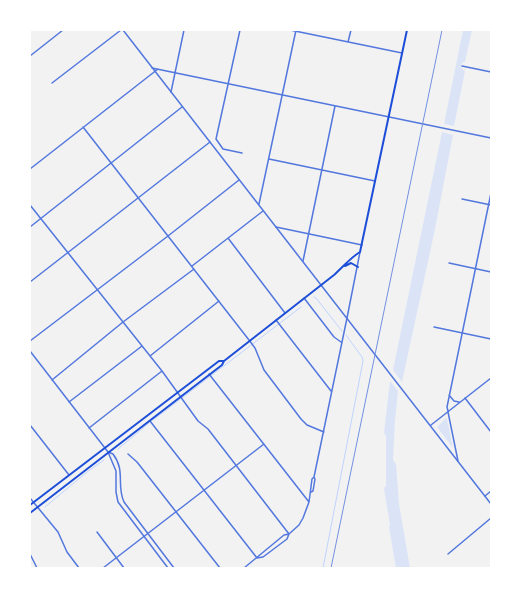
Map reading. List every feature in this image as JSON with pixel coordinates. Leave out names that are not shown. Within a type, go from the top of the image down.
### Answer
[{"type":"main road","points":[[30,513],[222,365],[224,361],[249,340],[321,285],[360,252],[406,30]]},
{"type":"main road","points":[[344,266],[351,263],[358,267]]},
{"type":"main road","points":[[30,505],[219,361],[224,361]]},
{"type":"street","points":[[30,56],[63,30]]},
{"type":"street","points":[[52,83],[122,30],[491,504]]},
{"type":"street","points":[[171,92],[184,30]]},
{"type":"street","points":[[240,30],[216,138],[222,148],[242,153]]},
{"type":"street","points":[[290,30],[402,53]]},
{"type":"street","points":[[348,42],[351,30]]},
{"type":"street","points":[[259,205],[295,31]]},
{"type":"street","points":[[462,66],[491,72]]},
{"type":"street","points":[[152,68],[491,138]]},
{"type":"street","points":[[30,169],[158,69]]},
{"type":"street","points":[[303,261],[335,106]]},
{"type":"street","points":[[30,227],[182,107]]},
{"type":"street","points":[[84,128],[255,348],[264,370],[301,419],[307,425],[324,432]]},
{"type":"street","points":[[30,282],[68,254],[210,142]]},
{"type":"street","points":[[268,159],[375,181]]},
{"type":"street","points":[[30,341],[239,180]]},
{"type":"street","points":[[458,461],[446,407],[490,205],[491,193]]},
{"type":"street","points":[[462,199],[490,205]]},
{"type":"street","points":[[30,205],[96,290],[124,322],[198,421],[208,429],[289,534]]},
{"type":"street","points":[[192,266],[263,210]]},
{"type":"street","points":[[276,228],[362,245]]},
{"type":"street","points":[[228,238],[285,313]]},
{"type":"street","points":[[244,568],[287,539],[289,534],[301,521],[309,502],[312,478],[314,477],[324,432],[360,252]]},
{"type":"street","points":[[448,263],[491,272]]},
{"type":"street","points":[[52,380],[124,322],[194,269]]},
{"type":"street","points":[[304,298],[334,337],[342,342]]},
{"type":"street","points":[[150,356],[219,301]]},
{"type":"street","points":[[276,320],[331,391]]},
{"type":"street","points":[[434,327],[491,339]]},
{"type":"street","points":[[70,402],[142,346]]},
{"type":"street","points":[[30,351],[108,452],[116,471],[116,492],[118,502],[168,568]]},
{"type":"street","points":[[89,428],[162,372]]},
{"type":"street","points":[[209,374],[309,502]]},
{"type":"street","points":[[430,425],[491,378]]},
{"type":"street","points":[[449,395],[455,401],[461,401]]},
{"type":"street","points":[[465,398],[491,432]]},
{"type":"street","points":[[150,421],[257,558]]},
{"type":"street","points":[[30,425],[69,476]]},
{"type":"street","points":[[103,568],[264,444]]},
{"type":"street","points":[[108,452],[113,454],[119,464],[121,475],[120,492],[124,502],[174,568]]},
{"type":"street","points":[[128,454],[137,462],[220,568]]},
{"type":"street","points":[[485,496],[491,491]]},
{"type":"street","points":[[30,498],[58,532],[67,552],[79,568]]},
{"type":"street","points":[[448,554],[491,518]]},
{"type":"street","points":[[97,532],[124,568]]},
{"type":"street","points":[[257,558],[260,553],[284,535],[289,534]]},
{"type":"street","points":[[30,554],[37,568]]},
{"type":"shaded area","points":[[463,30],[472,30],[465,62],[461,65],[462,69],[465,71],[454,126],[444,124]]},
{"type":"shaded area","points":[[442,132],[453,135],[435,229],[402,382],[393,370]]},
{"type":"shaded area","points":[[390,381],[398,391],[393,460],[396,464],[399,504],[410,568],[396,568],[384,488],[386,486],[386,436],[384,433]]},
{"type":"shaded area","points":[[446,418],[447,419],[453,448],[437,427]]},
{"type":"waterway","points":[[314,297],[342,331]]},
{"type":"waterway","points":[[153,420],[301,307]]},
{"type":"waterway","points":[[323,568],[363,361],[362,357],[346,335]]},
{"type":"waterway","points":[[118,449],[149,423]]},
{"type":"waterway","points":[[45,507],[87,472],[104,460]]},
{"type":"railway","points":[[331,568],[442,30]]}]
